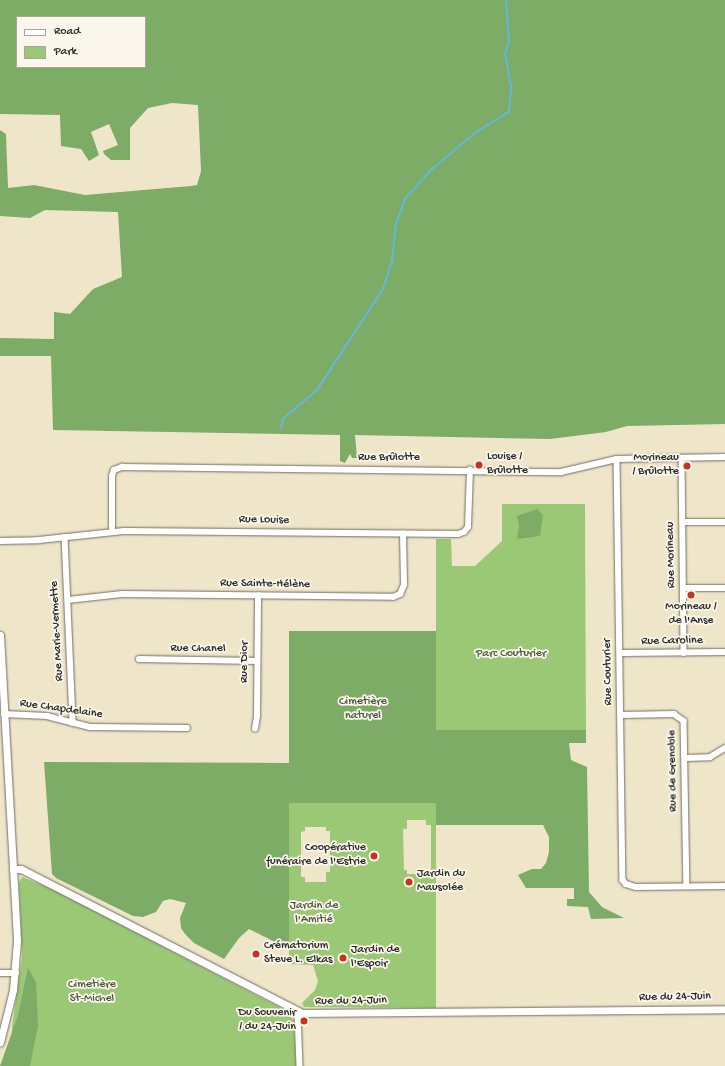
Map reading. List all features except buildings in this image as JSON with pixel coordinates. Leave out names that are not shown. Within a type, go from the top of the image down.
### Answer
[{"type":"street","name":"Rue Brûlotte","points":[[112,532],[112,476],[114,470],[122,467],[561,472],[616,459],[725,457]]},
{"type":"street","name":"Rue Morineau","points":[[682,458],[684,653]]},
{"type":"street","name":"Rue Couturier","points":[[616,459],[621,715],[621,874],[626,884],[636,887],[687,886]]},
{"type":"street","name":"Rue Louise","points":[[0,541],[65,537],[112,532],[454,534],[464,532],[468,527],[470,470]]},
{"type":"street","points":[[683,522],[725,522]]},
{"type":"street","name":"Rue Sainte-Hélène","points":[[68,600],[116,594],[397,596],[404,585],[403,534]]},
{"type":"street","name":"Rue Marie-Vermette","points":[[65,537],[73,723]]},
{"type":"street","points":[[684,588],[725,588]]},
{"type":"street","name":"Rue Dior","points":[[255,728],[258,596]]},
{"type":"street","points":[[0,635],[2,714],[17,930],[16,973],[0,1042]]},
{"type":"street","name":"Rue Caroline","points":[[620,653],[725,652]]},
{"type":"street","name":"Rue Chanel","points":[[139,659],[257,661]]},
{"type":"street","name":"Rue Chapdelaine","points":[[2,714],[47,716],[94,727],[187,728]]},
{"type":"street","name":"Rue de Grenoble","points":[[621,715],[679,715],[685,728],[687,886]]},
{"type":"street","points":[[686,758],[710,757],[725,748]]},
{"type":"street","name":"Rue du 24-Juin","points":[[13,869],[21,869],[126,921],[298,1012],[725,1009]]},
{"type":"street","points":[[687,886],[725,886]]},
{"type":"street","points":[[0,973],[16,973]]},
{"type":"street","points":[[298,1012],[300,1066]]},
{"type":"green space","points":[[0,0],[725,0],[725,424],[627,426],[606,432],[550,439],[355,435],[357,458],[352,458],[350,454],[345,463],[340,461],[340,435],[53,430],[51,356],[0,356],[0,338],[54,339],[54,312],[70,314],[93,289],[122,277],[118,212],[45,210],[30,218],[0,216],[0,130],[6,134],[8,188],[34,185],[85,195],[191,186],[197,185],[201,171],[198,105],[172,103],[148,108],[130,128],[130,160],[111,160],[104,154],[103,151],[118,145],[109,124],[91,132],[99,155],[89,161],[81,149],[61,146],[60,115],[0,114]]},
{"type":"green space","points":[[502,504],[585,504],[586,730],[436,731],[436,1008],[304,1007],[302,1003],[315,990],[318,981],[313,965],[289,964],[289,631],[436,631],[436,539],[451,539],[452,566],[475,566],[502,541]],"holes":[[[407,820],[426,820],[426,825],[431,825],[431,870],[427,870],[427,874],[407,874],[407,870],[404,870],[403,829],[407,829]],[[305,827],[326,827],[326,831],[330,831],[330,872],[326,872],[326,882],[305,882],[305,877],[301,877],[301,832],[305,831]]]},
{"type":"green space","points":[[537,509],[543,515],[540,536],[517,539],[519,525],[517,516]]},
{"type":"green space","name":"Cimetière naturel","points":[[289,631],[436,631],[436,730],[586,730],[586,743],[569,743],[571,760],[587,767],[589,892],[602,907],[624,918],[591,919],[588,907],[567,906],[567,899],[574,899],[574,888],[526,888],[518,875],[532,869],[541,869],[546,863],[549,852],[549,837],[543,825],[436,825],[436,803],[289,803],[289,949],[249,929],[239,938],[224,959],[194,943],[185,934],[181,928],[180,918],[186,903],[170,899],[163,901],[156,912],[143,917],[133,916],[56,878],[52,874],[44,762],[289,763]]},
{"type":"green space","name":"Cimetière St-Michel","points":[[22,877],[54,890],[285,1010],[294,1021],[296,1066],[11,1066],[12,1027],[22,958],[19,883]]},
{"type":"green space","points":[[28,968],[36,982],[38,1026],[30,1066],[0,1066],[18,1015]]},
{"type":"waterway","points":[[281,428],[283,419],[317,390],[383,289],[392,261],[396,224],[405,199],[431,170],[475,133],[509,112],[511,87],[505,54],[509,41],[506,0]]},
{"type":"place","name":"Louise / Brûlotte","points":[[479,465]]},
{"type":"place","name":"Morineau / Brûlotte","points":[[687,466]]},
{"type":"place","name":"Morineau / de l'Anse","points":[[691,595]]},
{"type":"place","name":"Coopérative funéraire de l'Estrie","points":[[374,856]]},
{"type":"place","name":"Jardin du Mausolée","points":[[409,882]]},
{"type":"place","name":"Crématorium Steve L. Elkas","points":[[256,954]]},
{"type":"place","name":"Jardin de l'Espoir","points":[[343,958]]},
{"type":"place","name":"Du Souvenir / du 24-Juin","points":[[304,1021]]},
{"type":"park label","name":"Parc Couturier","points":[[511,655]]},
{"type":"park label","name":"Jardin de l'Amitié","points":[[314,914]]}]
